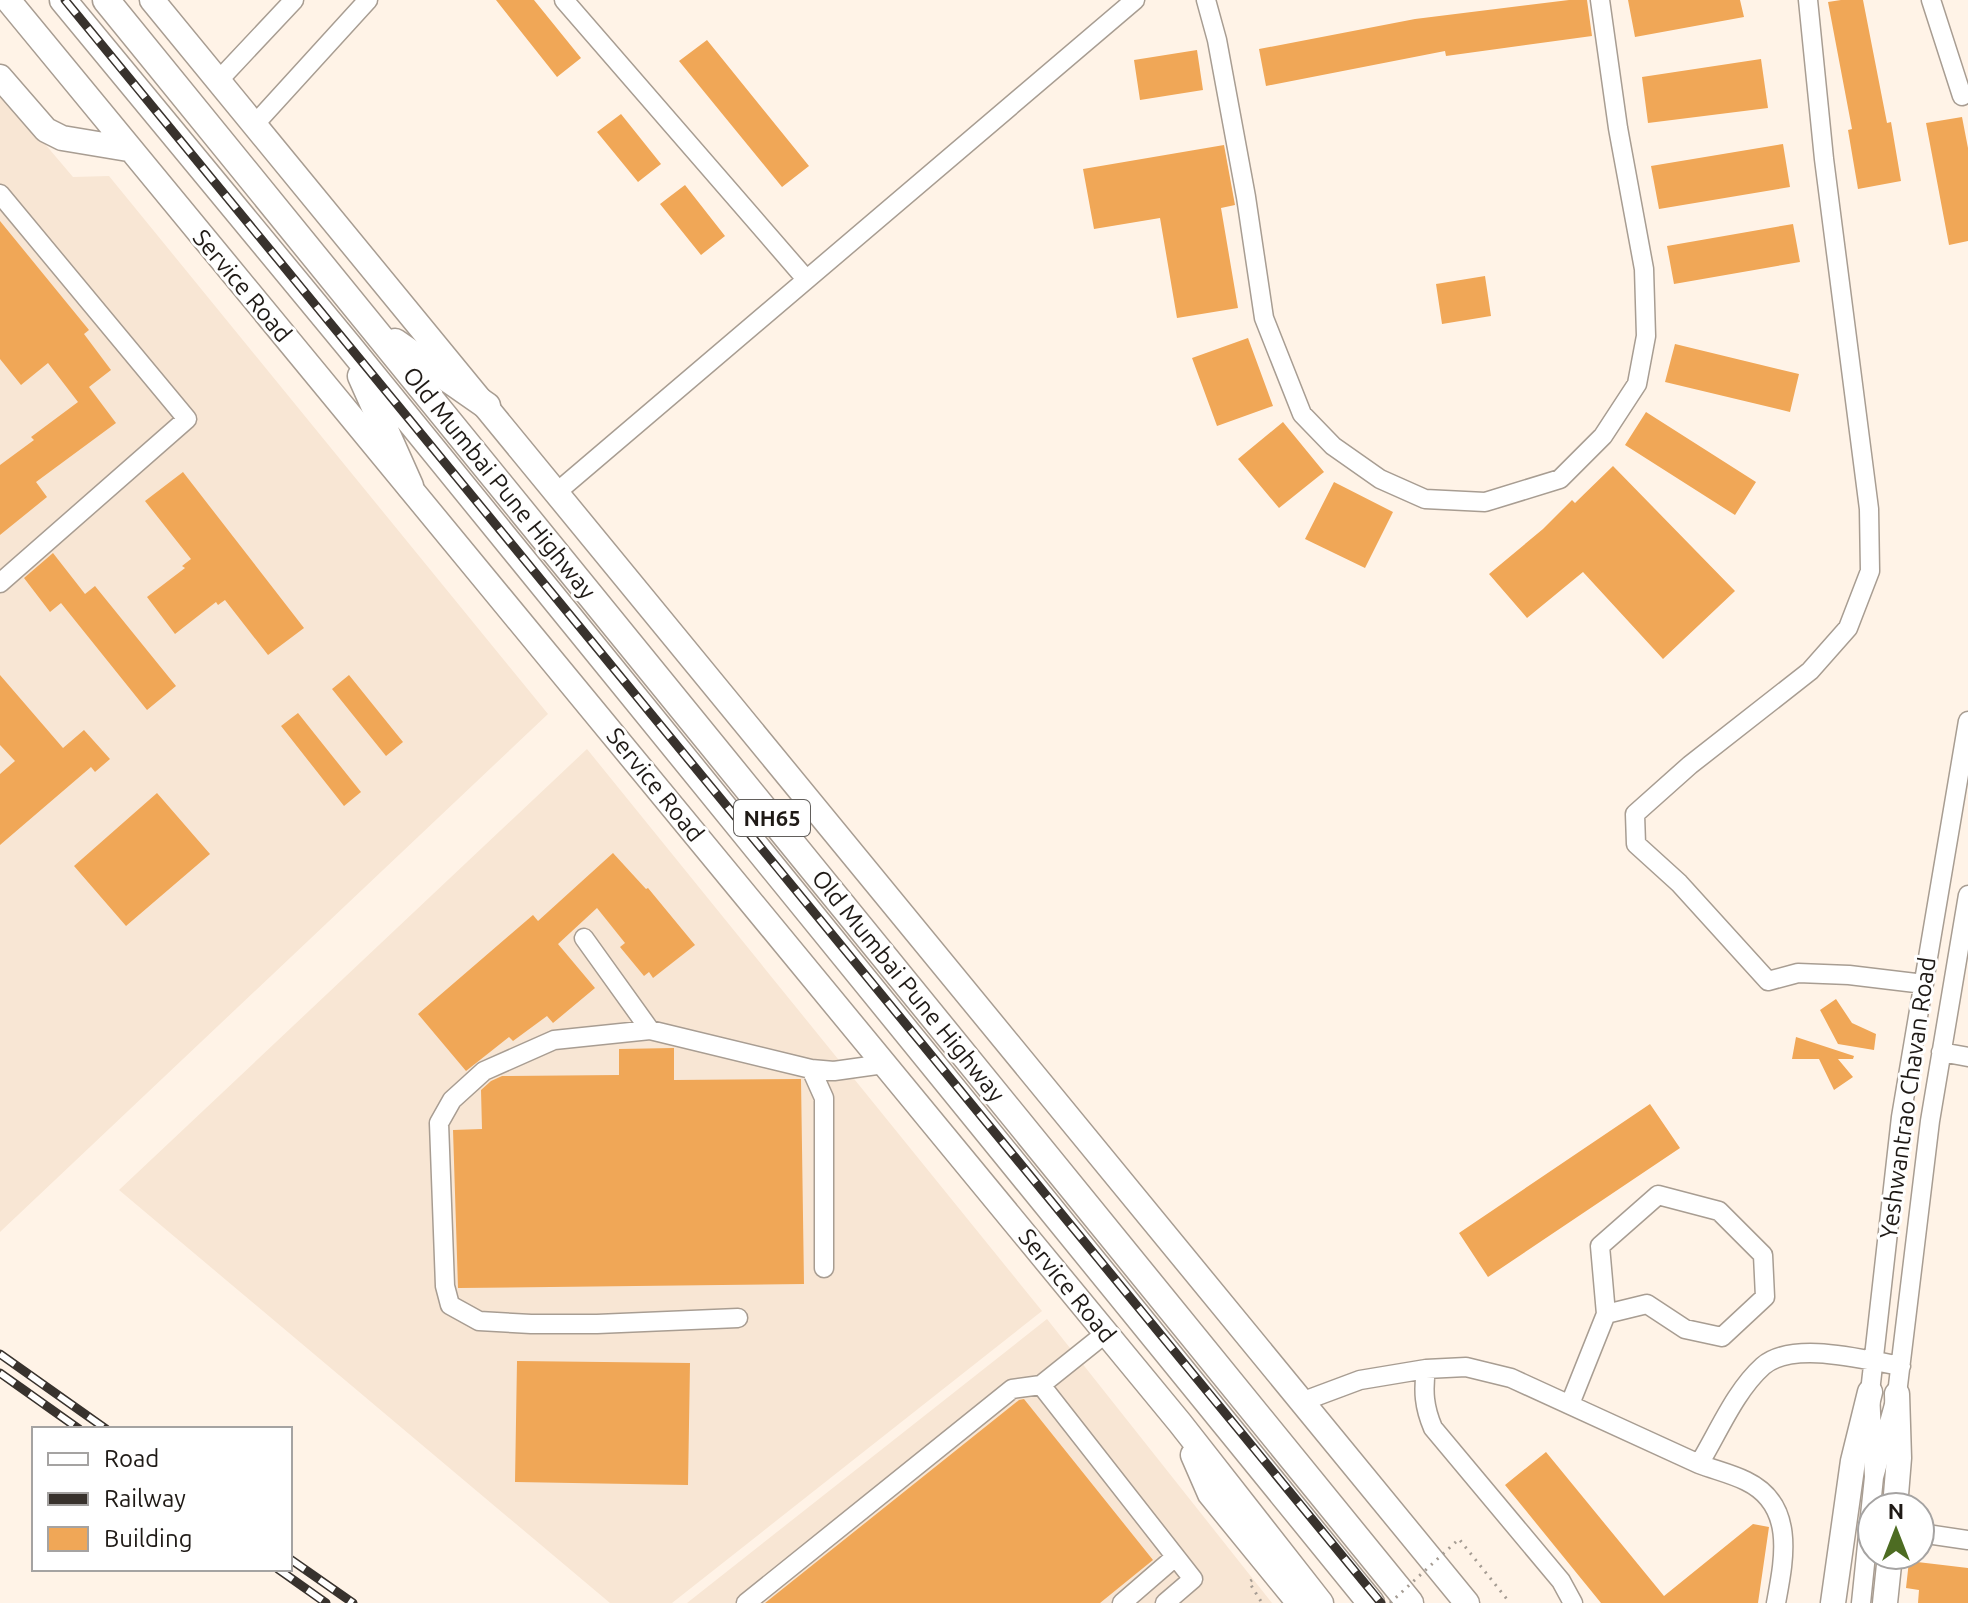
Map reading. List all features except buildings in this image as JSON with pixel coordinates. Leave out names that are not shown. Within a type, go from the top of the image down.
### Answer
[{"type":"highway","name":"Old Mumbai Pune Highway","points":[[63,0],[348,345],[1371,1603]]},
{"type":"highway","name":"Old Mumbai Pune Highway","points":[[106,0],[1410,1603]]},
{"type":"highway","points":[[369,324],[487,406]]},
{"type":"highway","points":[[348,345],[410,486]]},
{"type":"main road","name":"Service Road","points":[[8,0],[1180,1423],[1321,1603]]},
{"type":"main road","points":[[152,0],[1467,1603]]},
{"type":"main road","points":[[0,77],[46,130],[62,138],[128,149]]},
{"type":"main road","points":[[1833,1603],[1853,1461],[1870,1392]]},
{"type":"main road","points":[[1896,1491],[1899,1458],[1897,1394]]},
{"type":"main road","points":[[1180,1423],[1210,1494],[1299,1603]]},
{"type":"main road","points":[[1885,1603],[1888,1571]]},
{"type":"street","points":[[218,81],[294,0]]},
{"type":"street","points":[[255,124],[368,0]]},
{"type":"street","points":[[564,0],[806,279]]},
{"type":"street","points":[[557,492],[1135,0]]},
{"type":"street","points":[[1206,0],[1217,40],[1243,182],[1264,318],[1302,414],[1333,446],[1380,479],[1425,499],[1485,502],[1560,479],[1603,436],[1637,384],[1646,336],[1644,269],[1618,128],[1600,0]]},
{"type":"street","points":[[1808,0],[1824,159],[1869,509],[1870,571],[1848,628],[1810,671],[1690,765],[1635,814],[1636,844],[1679,883],[1768,981],[1798,973],[1849,975],[1924,984]]},
{"type":"street","points":[[1931,0],[1962,96]]},
{"type":"street","points":[[0,194],[187,419],[0,583]]},
{"type":"street","name":"Yeshwantrao Chavan Road","points":[[1861,1603],[1874,1477],[1870,1392],[1901,1117],[1968,721]]},
{"type":"street","name":"Yeshwantrao Chavan Road","points":[[1874,1477],[1897,1394],[1930,1121],[1941,1052],[1964,948],[1968,895]]},
{"type":"street","points":[[584,938],[650,1030]]},
{"type":"street","points":[[1931,943],[1964,948]]},
{"type":"street","points":[[738,1318],[531,1324],[479,1321],[450,1305],[445,1286],[439,1123],[452,1100],[484,1071],[537,1045],[554,1040],[650,1030],[811,1069],[834,1071],[884,1064]]},
{"type":"street","points":[[1941,1052],[1968,1057]]},
{"type":"street","points":[[811,1069],[824,1098],[824,1268]]},
{"type":"street","points":[[1570,1404],[1606,1314],[1600,1246],[1658,1195],[1719,1211],[1763,1255],[1765,1297],[1722,1337],[1685,1329],[1647,1304],[1606,1314]]},
{"type":"street","points":[[746,1603],[1012,1389],[1041,1385],[1106,1333]]},
{"type":"street","points":[[1699,1464],[1744,1389],[1765,1365],[1786,1355],[1828,1354],[1901,1366]]},
{"type":"street","points":[[1301,1402],[1360,1380],[1426,1369],[1466,1367],[1511,1378],[1699,1464],[1749,1482],[1773,1503],[1783,1525],[1783,1565],[1776,1603]]},
{"type":"street","points":[[1426,1369],[1423,1388],[1425,1408],[1433,1428],[1561,1581],[1573,1603]]},
{"type":"street","points":[[1041,1385],[1193,1579],[1173,1600],[1154,1576]]},
{"type":"street","points":[[1936,1535],[1968,1540]]},
{"type":"street","points":[[1122,1603],[1174,1558]]},
{"type":"path","points":[[1390,1603],[1459,1539],[1510,1603]]},
{"type":"path","points":[[1249,1582],[1262,1603]]},
{"type":"shaded area","points":[[0,91],[73,177],[109,176],[548,714],[0,1232]]},
{"type":"shaded area","points":[[587,749],[1042,1311],[672,1603],[610,1603],[119,1190]]},
{"type":"shaded area","points":[[1047,1319],[1272,1603],[687,1603]]},
{"type":"railway","points":[[65,0],[1381,1603]]},
{"type":"railway","points":[[0,1354],[103,1427]]},
{"type":"railway","points":[[0,1373],[76,1427]]},
{"type":"railway","points":[[292,1560],[353,1603]]},
{"type":"railway","points":[[281,1571],[326,1603]]}]
